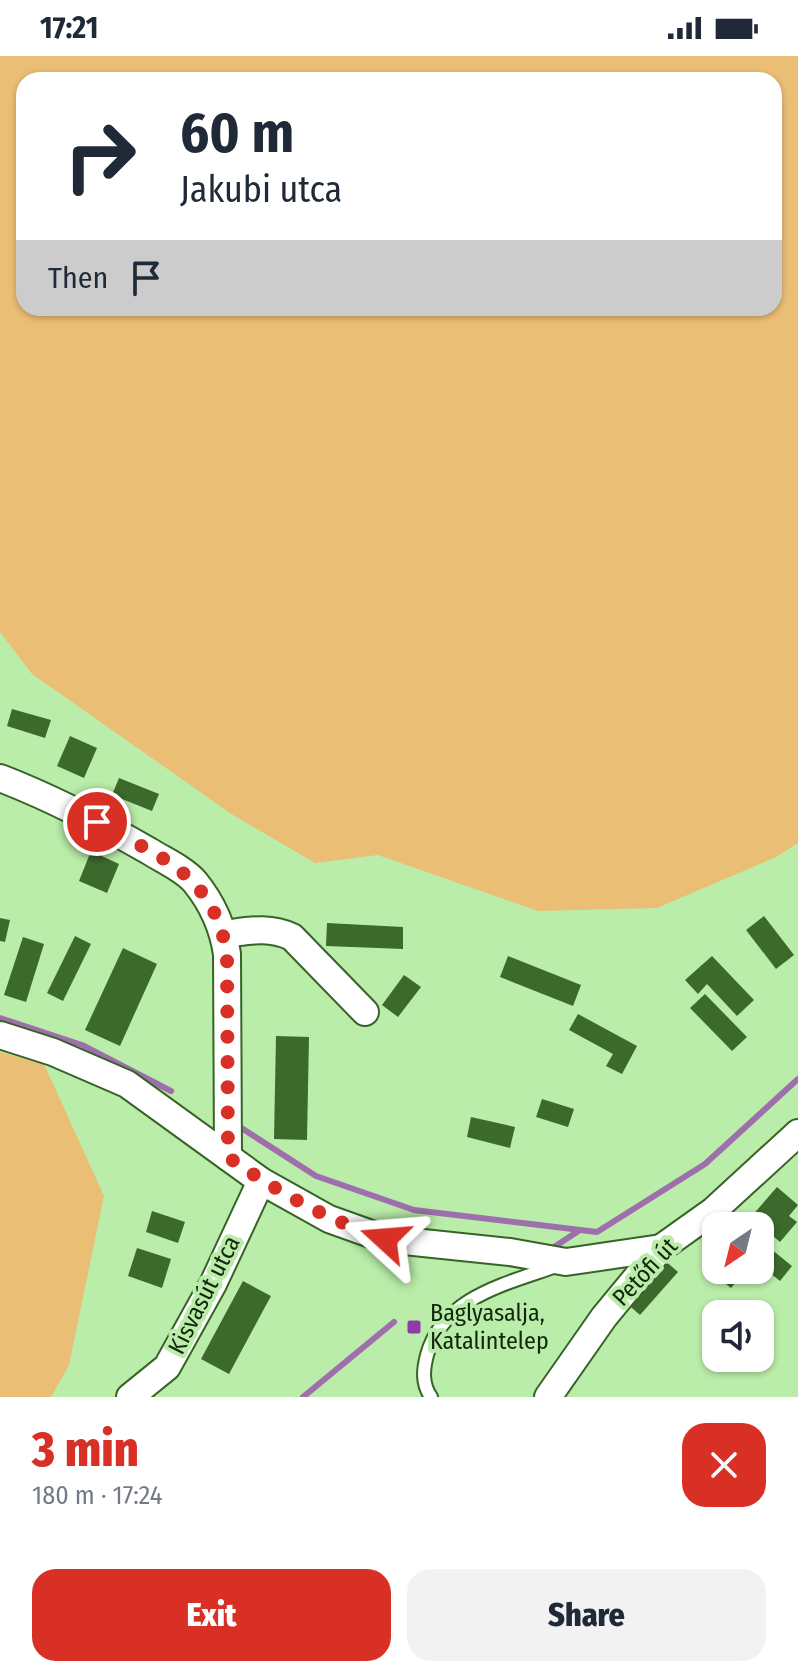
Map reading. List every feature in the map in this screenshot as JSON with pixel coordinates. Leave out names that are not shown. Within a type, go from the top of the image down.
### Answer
[{"type":"street","points":[[0,778],[40,793],[97,822],[193,879],[212,906],[224,934],[227,954],[228,1157]]},
{"type":"street","points":[[224,934],[265,929],[292,937],[365,1012]]},
{"type":"street","points":[[0,1035],[53,1052],[127,1084],[261,1181],[329,1219],[385,1239],[510,1252],[566,1262],[661,1248]]},
{"type":"street","name":"Petőfi út","points":[[548,1397],[604,1317],[661,1248],[713,1211],[798,1133]]},
{"type":"street","name":"Kisvasút utca","points":[[130,1397],[167,1367],[213,1284],[261,1181]]},
{"type":"lane","points":[[431,1397],[426,1390],[423,1369],[430,1344],[450,1314],[480,1293],[566,1262]]},
{"type":"shaded area","points":[[0,56],[798,56],[798,843],[776,857],[657,908],[538,911],[378,855],[315,863],[233,815],[32,674],[0,632]]},
{"type":"shaded area","points":[[0,1052],[44,1064],[104,1196],[69,1365],[51,1397],[0,1397]]},
{"type":"building","points":[[12,709],[51,720],[45,738],[7,726]]},
{"type":"building","points":[[70,736],[97,748],[84,778],[57,766]]},
{"type":"building","points":[[119,778],[159,794],[152,811],[112,795]]},
{"type":"building","points":[[91,851],[119,864],[107,893],[79,881]]},
{"type":"building","points":[[764,916],[794,955],[776,969],[746,930]]},
{"type":"building","points":[[0,918],[10,920],[5,942],[0,941]]},
{"type":"building","points":[[327,923],[403,927],[403,949],[326,946]]},
{"type":"building","points":[[75,936],[91,944],[63,1001],[47,993]]},
{"type":"building","points":[[23,937],[44,944],[26,1002],[4,995]]},
{"type":"building","points":[[123,948],[157,964],[120,1046],[85,1030]]},
{"type":"building","points":[[508,956],[581,985],[573,1006],[500,977]]},
{"type":"building","points":[[712,956],[754,1000],[737,1016],[707,984],[698,994],[685,980]]},
{"type":"building","points":[[404,975],[421,987],[398,1017],[382,1005]]},
{"type":"building","points":[[705,994],[747,1037],[732,1051],[690,1008]]},
{"type":"building","points":[[578,1014],[637,1046],[622,1074],[606,1066],[613,1054],[569,1030]]},
{"type":"building","points":[[276,1036],[309,1037],[307,1140],[274,1139]]},
{"type":"building","points":[[542,1099],[574,1109],[568,1127],[536,1117]]},
{"type":"building","points":[[471,1117],[515,1127],[510,1148],[467,1137]]},
{"type":"building","points":[[777,1187],[798,1205],[789,1216],[797,1222],[780,1242],[774,1237],[774,1212],[755,1212]]},
{"type":"building","points":[[152,1211],[185,1222],[178,1243],[146,1232]]},
{"type":"building","points":[[137,1248],[171,1259],[162,1288],[128,1276]]},
{"type":"building","points":[[774,1251],[792,1266],[780,1281],[774,1276]]},
{"type":"building","points":[[662,1258],[678,1272],[640,1315],[624,1301]]},
{"type":"building","points":[[243,1281],[271,1296],[229,1374],[201,1359]]},
{"type":"waterway","points":[[0,1018],[82,1045],[171,1091]]},
{"type":"waterway","points":[[243,1129],[316,1176],[414,1210],[597,1232],[705,1164],[798,1079]]},
{"type":"waterway","points":[[551,1249],[580,1230]]},
{"type":"waterway","points":[[303,1397],[394,1322]]},
{"type":"place","name":"Baglyasalja, Katalintelep","points":[[414,1327]]},
{"type":"route","points":[[97,822],[193,879],[212,906],[224,934],[227,954],[228,1157],[261,1181],[329,1219],[385,1239]]}]
